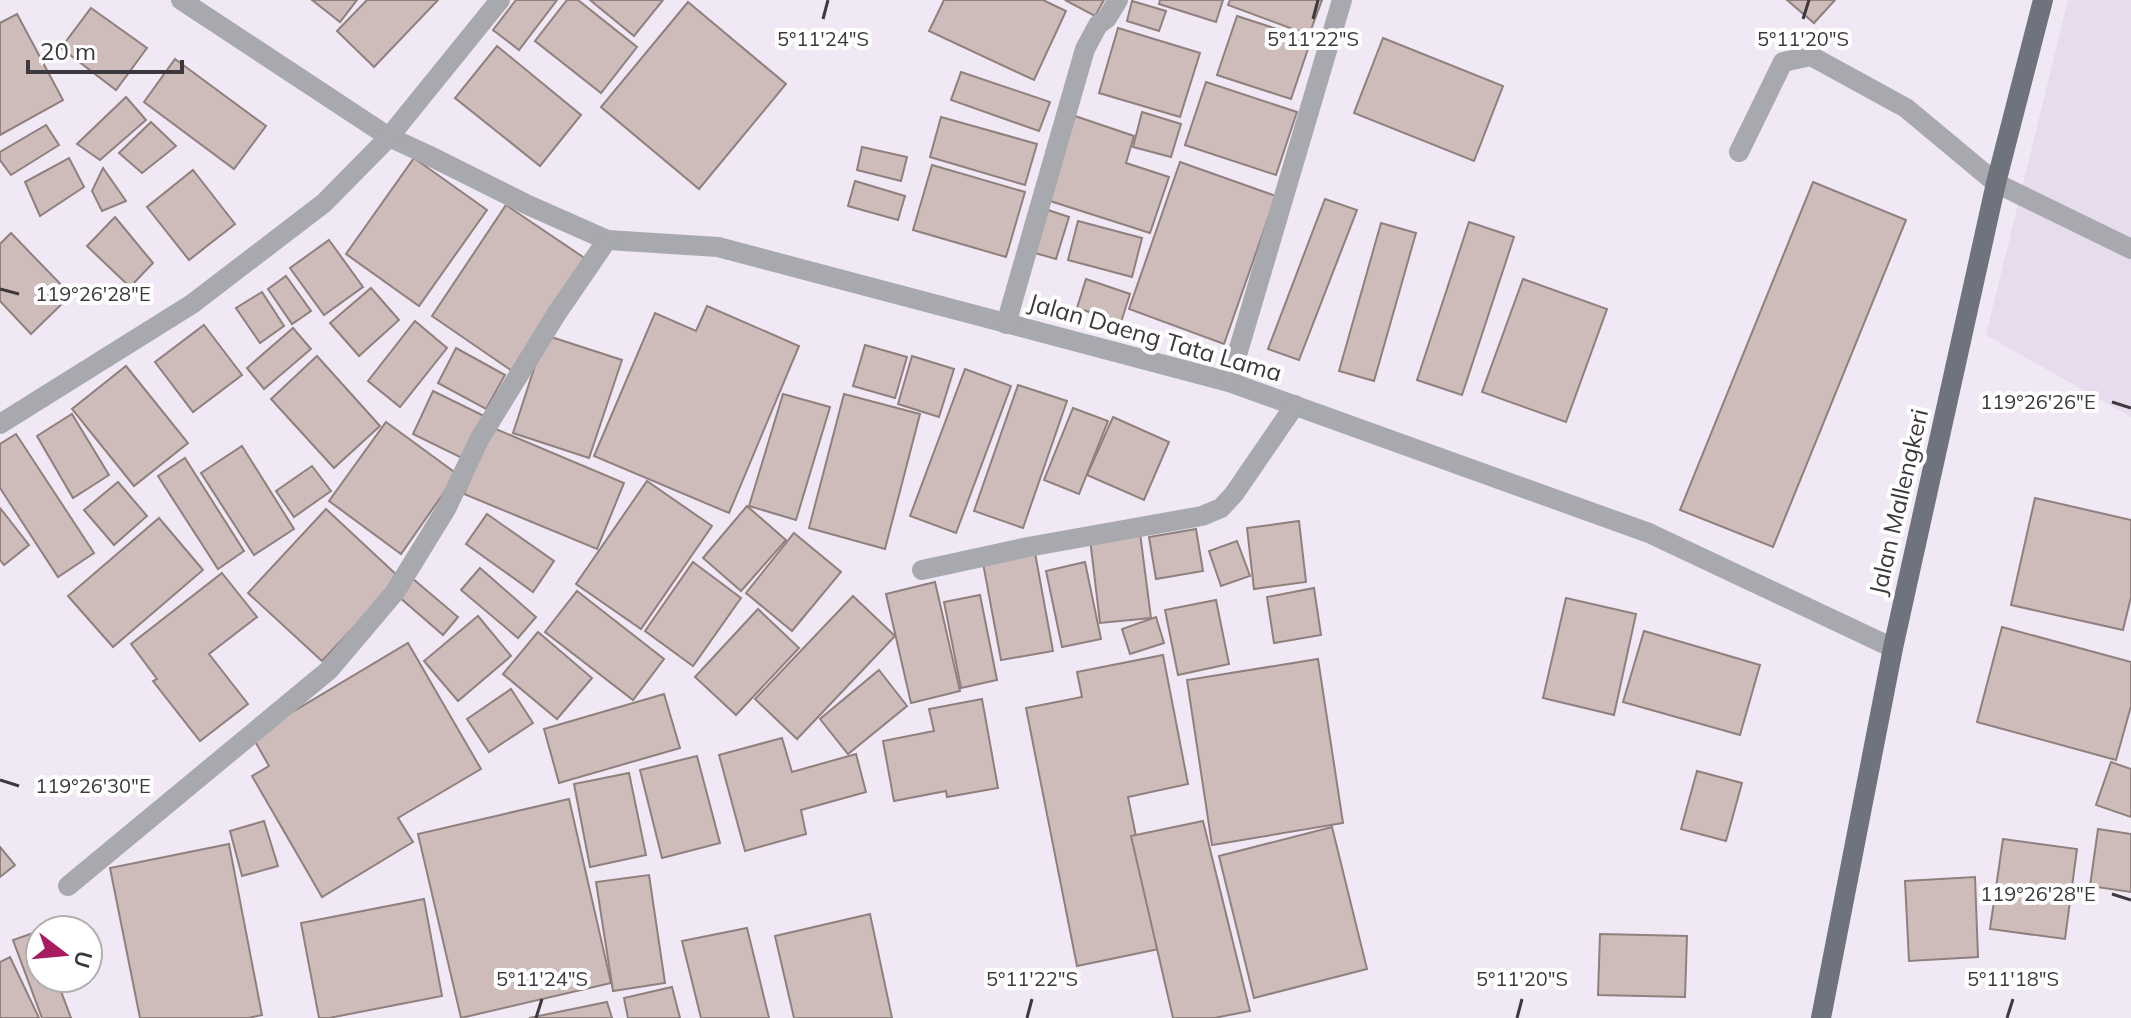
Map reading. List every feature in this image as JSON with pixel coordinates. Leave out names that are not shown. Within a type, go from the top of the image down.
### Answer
[{"type":"main road","name":"Jalan Mallengkeri","points":[[1821,1018],[1893,648],[1996,183],[2043,0]]},
{"type":"street","name":"Jalan Daeng Tata Lama","points":[[181,0],[389,137],[607,240],[718,247],[1229,382],[1649,533],[1893,648]]},
{"type":"street","points":[[0,424],[192,304],[324,203],[389,137],[500,0]]},
{"type":"street","points":[[1006,324],[1085,49],[1098,25],[1107,18],[1118,0]]},
{"type":"street","points":[[1229,382],[1342,0]]},
{"type":"street","points":[[1739,152],[1783,62],[1811,56],[1906,108],[1996,183],[2131,249]]},
{"type":"street","points":[[68,886],[329,670],[395,592],[446,509],[480,438],[557,313],[607,240]]},
{"type":"street","points":[[922,570],[1028,547],[1202,516],[1221,508],[1295,405]]},
{"type":"shaded area","points":[[2068,0],[2131,0],[2131,417],[1986,335]]},
{"type":"building","points":[[312,0],[357,0],[340,22]]},
{"type":"building","points":[[367,0],[438,0],[374,67],[337,31]]},
{"type":"building","points":[[516,0],[557,0],[519,50],[493,30]]},
{"type":"building","points":[[567,0],[578,0],[637,47],[601,93],[535,41]]},
{"type":"building","points":[[590,0],[663,0],[634,36]]},
{"type":"building","points":[[944,0],[1043,0],[1066,11],[1034,80],[929,31]]},
{"type":"building","points":[[1065,0],[1104,0],[1095,16]]},
{"type":"building","points":[[1160,0],[1223,0],[1216,22],[1159,4]]},
{"type":"building","points":[[1230,0],[1322,0],[1309,35],[1228,5]]},
{"type":"building","points":[[1787,0],[1835,0],[1814,23]]},
{"type":"building","points":[[1132,1],[1166,11],[1159,31],[1127,21]]},
{"type":"building","points":[[688,2],[786,84],[699,189],[601,107]]},
{"type":"building","points":[[91,8],[147,48],[116,90],[61,48]]},
{"type":"building","points":[[17,14],[63,100],[0,135],[0,23]]},
{"type":"building","points":[[1237,16],[1311,40],[1291,99],[1217,75]]},
{"type":"building","points":[[1118,28],[1200,53],[1180,117],[1099,93]]},
{"type":"building","points":[[1383,38],[1503,86],[1474,161],[1354,113]]},
{"type":"building","points":[[497,46],[581,115],[540,166],[455,98]]},
{"type":"building","points":[[175,59],[266,126],[234,169],[144,102]]},
{"type":"building","points":[[961,72],[1050,102],[1039,131],[951,100]]},
{"type":"building","points":[[1206,82],[1297,112],[1276,175],[1185,145]]},
{"type":"building","points":[[126,97],[146,120],[100,160],[77,144]]},
{"type":"building","points":[[1142,112],[1181,124],[1171,157],[1133,147]]},
{"type":"building","points":[[1075,116],[1134,136],[1126,163],[1169,177],[1150,233],[1047,200]]},
{"type":"building","points":[[941,117],[1037,144],[1025,185],[930,157]]},
{"type":"building","points":[[151,122],[176,146],[142,173],[119,153]]},
{"type":"building","points":[[46,125],[59,145],[11,175],[0,160],[0,152]]},
{"type":"building","points":[[862,147],[907,157],[901,181],[857,170]]},
{"type":"building","points":[[69,158],[84,187],[40,216],[25,182]]},
{"type":"building","points":[[414,158],[487,210],[419,306],[346,254]]},
{"type":"building","points":[[1180,162],[1276,196],[1224,344],[1129,309]]},
{"type":"building","points":[[932,165],[1025,192],[1006,257],[913,230]]},
{"type":"building","points":[[103,168],[126,201],[102,211],[92,191]]},
{"type":"building","points":[[193,170],[235,224],[189,260],[147,207]]},
{"type":"building","points":[[855,181],[905,196],[898,220],[848,206]]},
{"type":"building","points":[[1813,182],[1906,220],[1773,547],[1680,510]]},
{"type":"building","points":[[1325,199],[1357,210],[1299,360],[1268,349]]},
{"type":"building","points":[[506,205],[586,259],[512,371],[432,316]]},
{"type":"building","points":[[1048,210],[1069,217],[1056,259],[1035,253]]},
{"type":"building","points":[[115,217],[153,263],[130,287],[87,246]]},
{"type":"building","points":[[1078,221],[1142,238],[1132,277],[1068,260]]},
{"type":"building","points":[[1469,222],[1514,237],[1462,395],[1417,380]]},
{"type":"building","points":[[1381,223],[1416,233],[1374,381],[1339,371]]},
{"type":"building","points":[[11,233],[71,295],[31,334],[0,301],[0,244]]},
{"type":"building","points":[[329,240],[363,287],[324,315],[290,268]]},
{"type":"building","points":[[286,276],[311,311],[292,324],[268,289]]},
{"type":"building","points":[[1086,279],[1130,294],[1121,322],[1077,308]]},
{"type":"building","points":[[1523,279],[1607,309],[1566,422],[1482,392]]},
{"type":"building","points":[[371,288],[399,320],[359,356],[330,323]]},
{"type":"building","points":[[262,292],[284,326],[260,343],[236,308]]},
{"type":"building","points":[[707,306],[799,346],[729,513],[594,456],[655,313],[696,331]]},
{"type":"building","points":[[415,321],[447,348],[400,407],[368,381]]},
{"type":"building","points":[[204,325],[242,375],[193,412],[155,362]]},
{"type":"building","points":[[293,328],[311,349],[264,389],[247,368]]},
{"type":"building","points":[[545,335],[622,360],[589,458],[513,433]]},
{"type":"building","points":[[865,345],[907,357],[895,398],[853,386]]},
{"type":"building","points":[[456,348],[505,375],[486,409],[438,383]]},
{"type":"building","points":[[317,356],[380,426],[334,468],[271,399]]},
{"type":"building","points":[[912,356],[954,369],[939,417],[898,404]]},
{"type":"building","points":[[126,366],[188,443],[134,486],[72,409]]},
{"type":"building","points":[[965,369],[1011,386],[956,533],[910,516]]},
{"type":"building","points":[[1018,385],[1067,401],[1023,528],[974,511]]},
{"type":"building","points":[[433,391],[484,416],[464,459],[413,434]]},
{"type":"building","points":[[783,394],[830,407],[796,520],[749,506]]},
{"type":"building","points":[[844,394],[920,414],[885,549],[809,528]]},
{"type":"building","points":[[1073,408],[1108,421],[1079,494],[1044,480]]},
{"type":"building","points":[[72,414],[109,475],[73,498],[37,436]]},
{"type":"building","points":[[1113,417],[1169,442],[1144,500],[1087,475]]},
{"type":"building","points":[[386,422],[457,474],[401,554],[329,501]]},
{"type":"building","points":[[491,427],[624,483],[597,549],[464,494]]},
{"type":"building","points":[[16,434],[94,553],[58,577],[0,488],[0,444]]},
{"type":"building","points":[[242,446],[294,529],[254,555],[201,473]]},
{"type":"building","points":[[185,458],[244,551],[218,569],[158,476]]},
{"type":"building","points":[[312,466],[331,491],[294,517],[276,491]]},
{"type":"building","points":[[647,481],[712,526],[641,629],[576,584]]},
{"type":"building","points":[[118,482],[147,516],[114,545],[84,510]]},
{"type":"building","points":[[2035,498],[2131,520],[2131,597],[2123,630],[2011,605]]},
{"type":"building","points":[[747,506],[786,540],[741,591],[703,558]]},
{"type":"building","points":[[0,508],[29,545],[4,565],[0,560]]},
{"type":"building","points":[[326,509],[400,578],[322,661],[248,593]]},
{"type":"building","points":[[487,514],[554,561],[533,592],[466,544]]},
{"type":"building","points":[[159,518],[203,570],[113,647],[68,596]]},
{"type":"building","points":[[1299,521],[1306,582],[1254,589],[1247,528]]},
{"type":"building","points":[[1196,529],[1203,571],[1156,579],[1149,537]]},
{"type":"building","points":[[794,533],[841,572],[792,631],[746,593]]},
{"type":"building","points":[[1140,533],[1151,618],[1100,623],[1090,539]]},
{"type":"building","points":[[1237,541],[1250,576],[1221,586],[1209,551]]},
{"type":"building","points":[[1035,553],[1053,651],[1001,660],[983,563]]},
{"type":"building","points":[[693,562],[741,598],[693,666],[645,631]]},
{"type":"building","points":[[1085,562],[1101,639],[1062,647],[1046,571]]},
{"type":"building","points":[[480,568],[536,617],[518,638],[461,590]]},
{"type":"building","points":[[222,573],[257,617],[209,654],[248,704],[200,741],[153,681],[157,679],[131,644]]},
{"type":"building","points":[[412,578],[458,617],[443,635],[398,596]]},
{"type":"building","points":[[935,582],[960,691],[911,703],[886,594]]},
{"type":"building","points":[[1314,588],[1321,635],[1274,643],[1267,597]]},
{"type":"building","points":[[577,591],[664,659],[633,700],[545,632]]},
{"type":"building","points":[[980,595],[997,680],[961,688],[944,602]]},
{"type":"building","points":[[853,596],[895,636],[797,739],[755,699]]},
{"type":"building","points":[[1566,598],[1636,614],[1614,715],[1543,698]]},
{"type":"building","points":[[1216,600],[1229,664],[1178,675],[1165,610]]},
{"type":"building","points":[[758,609],[799,648],[736,715],[695,677]]},
{"type":"building","points":[[478,616],[511,656],[458,701],[424,661]]},
{"type":"building","points":[[1156,617],[1164,643],[1130,654],[1122,629]]},
{"type":"building","points":[[2002,627],[2131,662],[2131,706],[2116,760],[1977,722]]},
{"type":"building","points":[[1644,631],[1760,665],[1740,735],[1623,702]]},
{"type":"building","points":[[538,632],[592,678],[557,719],[503,674]]},
{"type":"building","points":[[408,643],[481,769],[398,818],[413,842],[322,897],[252,776],[269,766],[252,736]]},
{"type":"building","points":[[1163,655],[1188,784],[1128,797],[1159,949],[1077,966],[1026,708],[1082,697],[1077,672]]},
{"type":"building","points":[[1318,659],[1343,823],[1212,845],[1187,680]]},
{"type":"building","points":[[879,670],[907,706],[848,754],[820,719]]},
{"type":"building","points":[[511,689],[533,723],[489,752],[467,719]]},
{"type":"building","points":[[664,694],[680,748],[559,783],[544,729]]},
{"type":"building","points":[[982,699],[998,788],[947,797],[946,791],[894,801],[883,741],[934,731],[929,709]]},
{"type":"building","points":[[782,738],[792,772],[856,754],[866,792],[801,810],[806,834],[745,851],[719,755]]},
{"type":"building","points":[[697,756],[720,843],[662,858],[640,770]]},
{"type":"building","points":[[2111,762],[2131,769],[2131,817],[2096,805]]},
{"type":"building","points":[[1697,771],[1742,783],[1726,841],[1681,829]]},
{"type":"building","points":[[629,773],[646,855],[590,867],[574,784]]},
{"type":"building","points":[[569,799],[611,983],[461,1018],[418,834]]},
{"type":"building","points":[[264,821],[278,866],[242,876],[230,831]]},
{"type":"building","points":[[1203,821],[1250,1011],[1214,1018],[1173,1018],[1131,836]]},
{"type":"building","points":[[1332,827],[1367,969],[1254,998],[1219,856]]},
{"type":"building","points":[[2098,829],[2131,834],[2131,892],[2090,886]]},
{"type":"building","points":[[2003,839],[2077,849],[2065,939],[1990,929]]},
{"type":"building","points":[[229,844],[262,1015],[248,1018],[140,1018],[110,868]]},
{"type":"building","points":[[0,847],[15,865],[0,877]]},
{"type":"building","points":[[649,875],[665,983],[613,991],[596,882]]},
{"type":"building","points":[[1975,877],[1978,957],[1909,961],[1905,881]]},
{"type":"building","points":[[424,899],[442,996],[319,1018],[301,923]]},
{"type":"building","points":[[870,914],[892,1018],[794,1018],[775,936]]},
{"type":"building","points":[[747,928],[769,1018],[701,1018],[682,941]]},
{"type":"building","points":[[1600,934],[1687,936],[1685,997],[1598,995]]},
{"type":"building","points":[[24,936],[24,970],[13,940]]},
{"type":"building","points":[[10,957],[24,986],[24,994],[28,994],[39,1018],[0,1018],[0,962]]},
{"type":"building","points":[[672,987],[680,1018],[628,1018],[624,998]]},
{"type":"building","points":[[33,994],[62,994],[71,1018],[42,1018]]},
{"type":"building","points":[[607,1002],[612,1018],[529,1018]]}]
